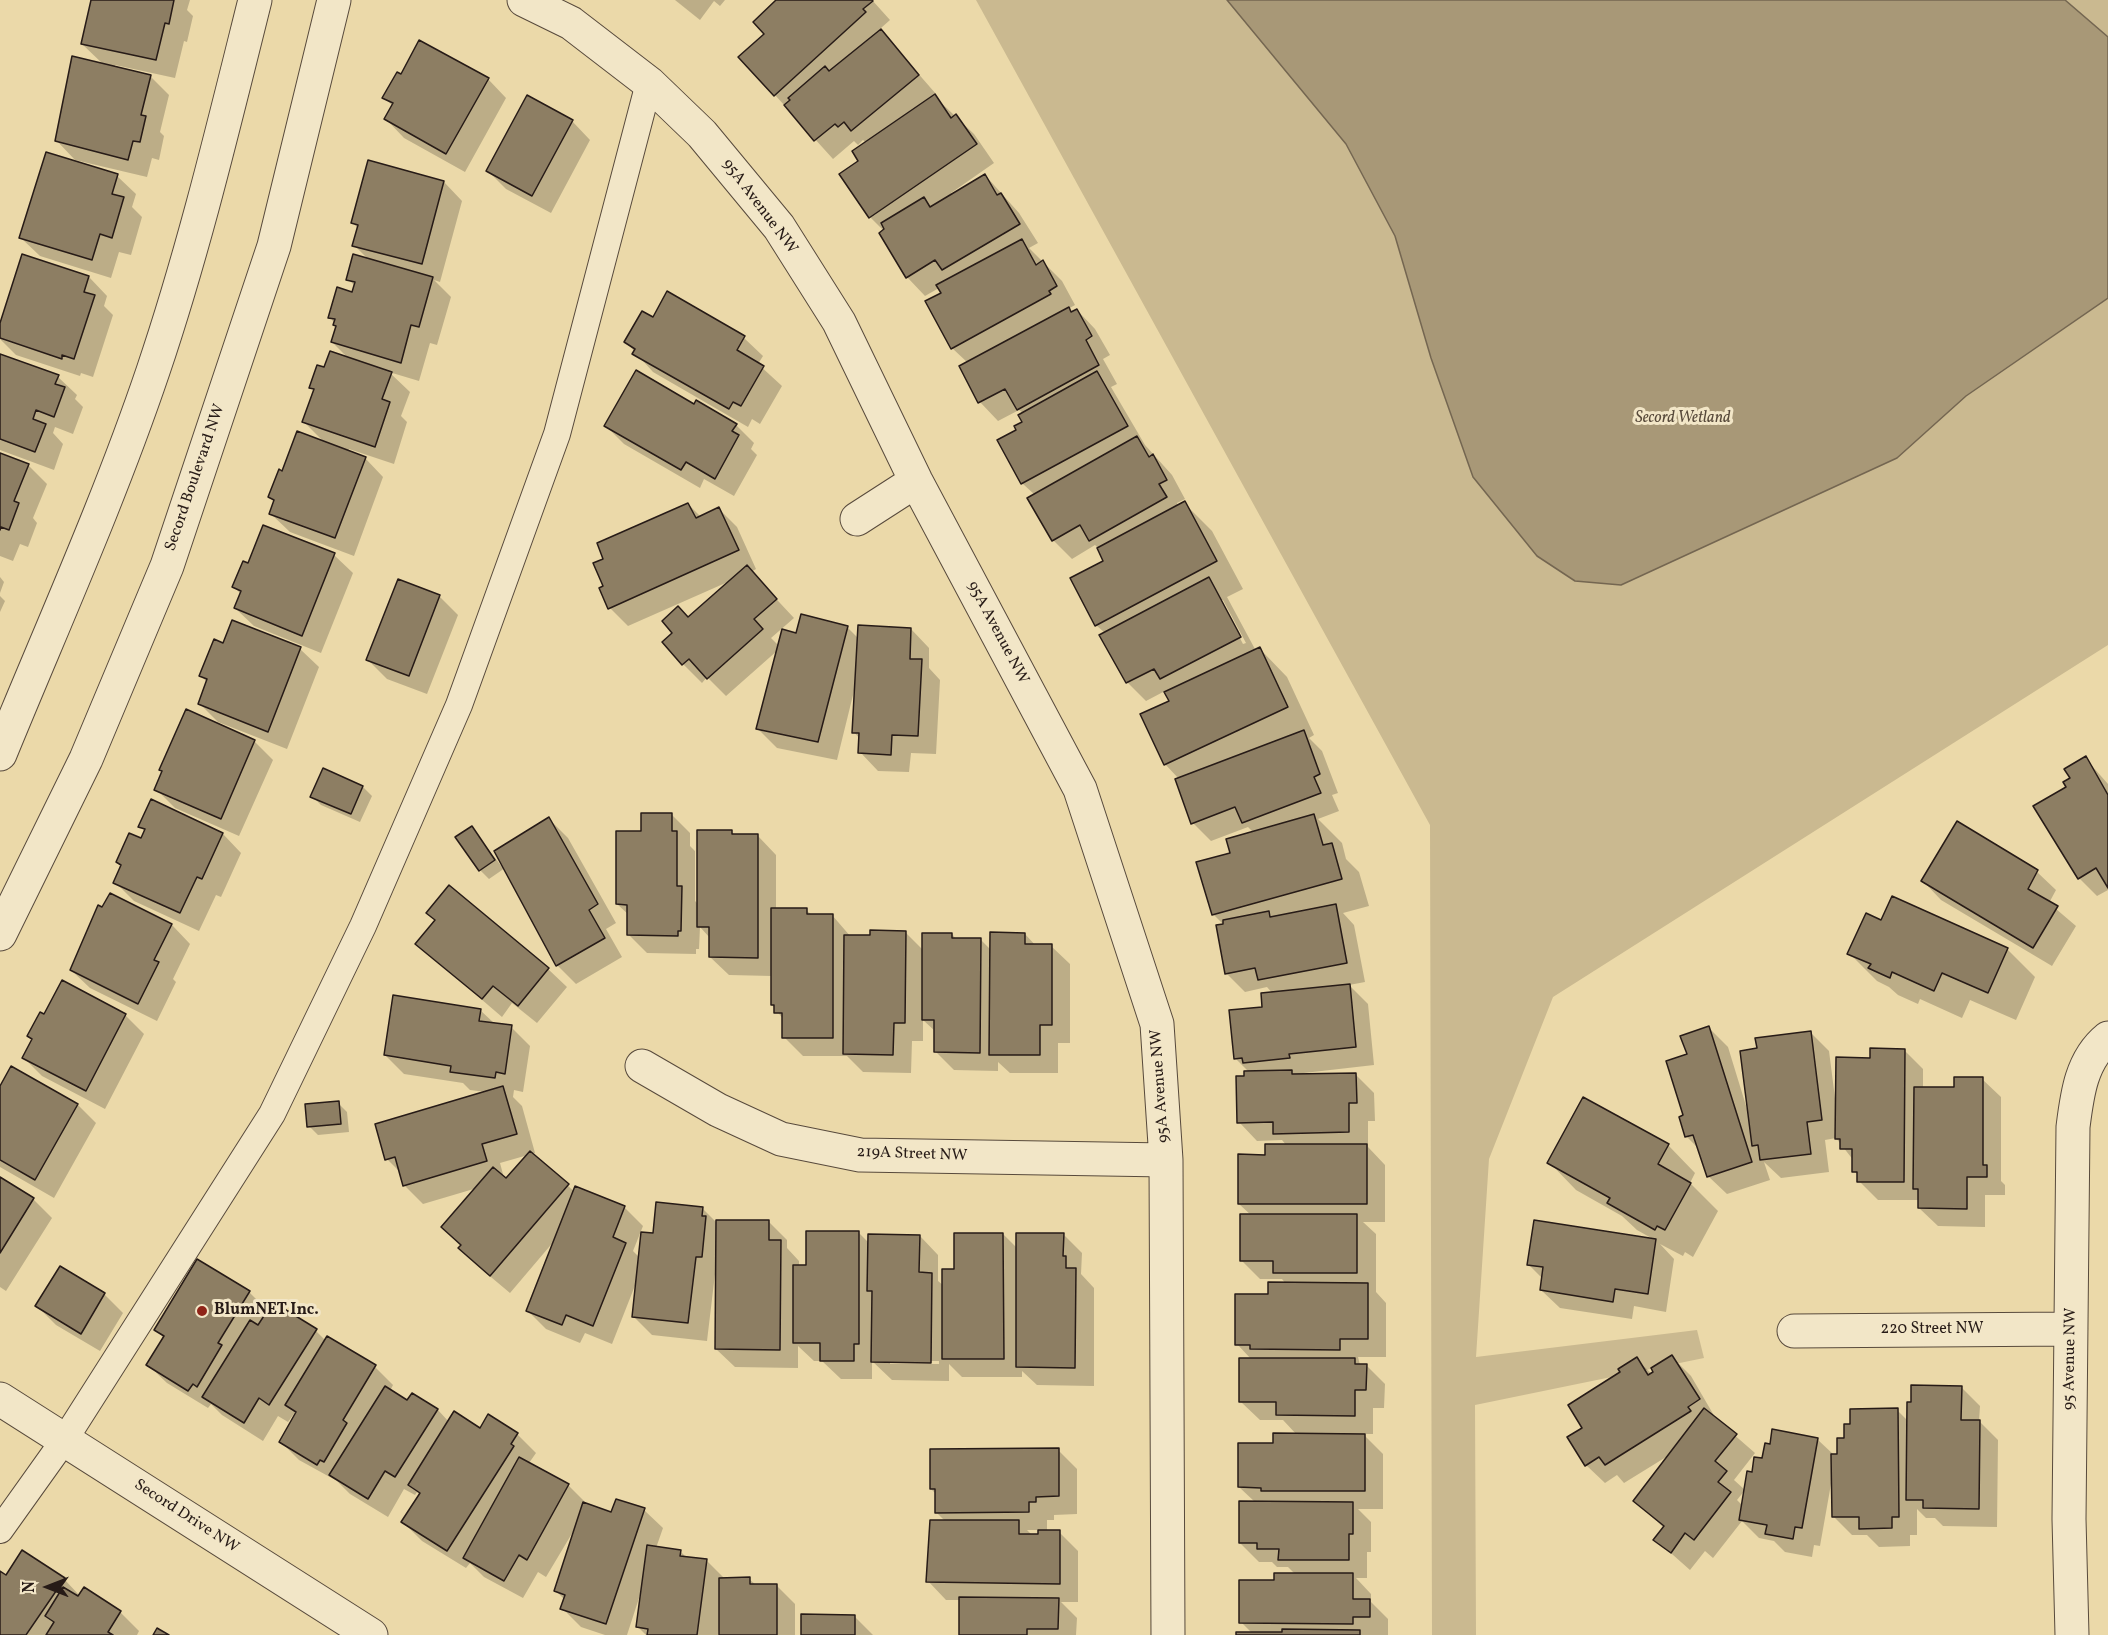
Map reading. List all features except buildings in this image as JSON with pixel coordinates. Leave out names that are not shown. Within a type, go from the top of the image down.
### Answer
[{"type":"street","points":[[0,754],[91,534],[153,371],[206,195],[255,0]]},
{"type":"street","name":"Secord Boulevard NW","points":[[0,934],[86,759],[167,566],[274,246],[334,0]]},
{"type":"street","name":"95A Avenue NW","points":[[524,0],[571,23],[649,83],[702,135],[779,227],[838,322],[916,481],[1080,789],[1157,1024],[1166,1160],[1168,1635]]},
{"type":"street","points":[[857,519],[916,481]]},
{"type":"street","name":"95 Avenue NW","points":[[2072,1635],[2069,1519],[2073,1127],[2079,1083],[2098,1046],[2108,1038]]},
{"type":"street","name":"219A Street NW","points":[[642,1066],[718,1110],[781,1139],[860,1155],[1166,1160]]},
{"type":"street","name":"220 Street NW","points":[[1794,1331],[2071,1329]]},
{"type":"street","name":"Secord Drive NW","points":[[0,1399],[371,1635]]},
{"type":"lane","points":[[0,1530],[65,1439],[272,1114],[363,926],[454,716],[556,434],[649,83]]},
{"type":"green space","name":"Secord Wetland","points":[[976,0],[2108,0],[2108,645],[1553,997],[1489,1159],[1476,1357],[1697,1330],[1704,1358],[1475,1405],[1476,1635],[1432,1635],[1430,825]]},
{"type":"shaded area","points":[[1227,0],[2065,0],[2108,37],[2108,298],[1966,396],[1897,458],[1621,585],[1575,581],[1537,556],[1473,477],[1431,358],[1395,236],[1346,144]]},
{"type":"place","name":"BlumNET Inc.","points":[[202,1311]]}]
